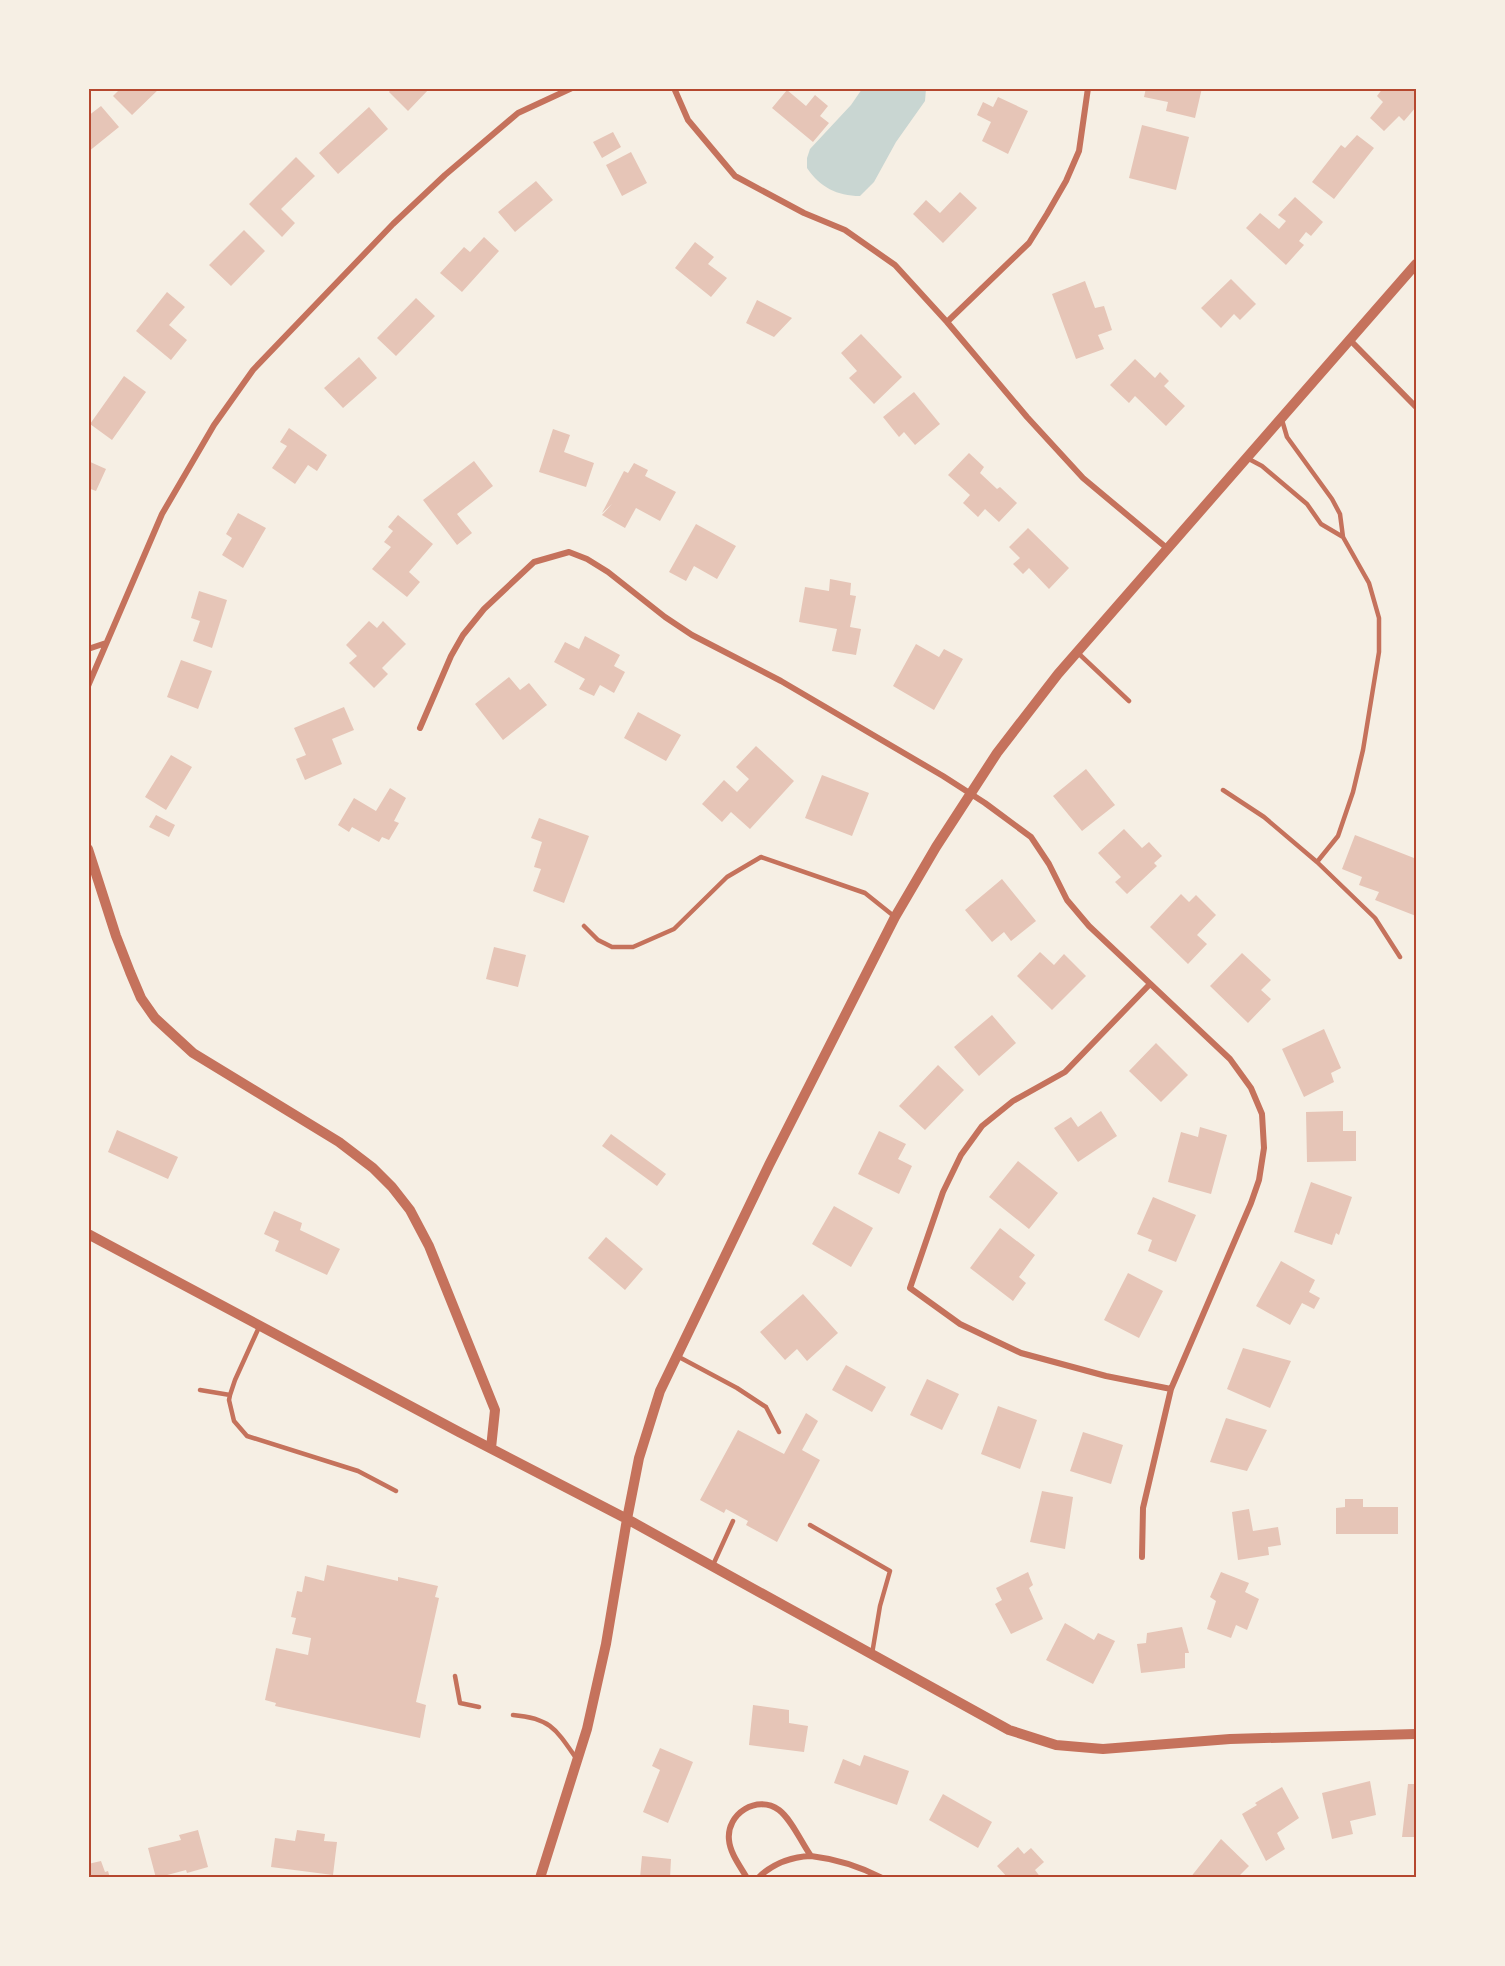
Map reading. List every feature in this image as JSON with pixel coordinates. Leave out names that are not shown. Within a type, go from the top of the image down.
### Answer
[{"type":"street","points":[[88,686],[162,514],[214,424],[253,370],[393,224],[446,175],[518,113],[572,88]]},
{"type":"street","points":[[674,88],[688,120],[735,176],[804,213],[845,230],[895,265],[1083,478],[1167,549]]},
{"type":"street","points":[[947,322],[1029,243],[1047,214],[1066,181],[1079,151],[1088,88]]},
{"type":"street","points":[[540,1878],[587,1729],[606,1644],[639,1458],[660,1391],[774,1155],[895,917],[970,793],[1025,716],[1077,652],[1416,264]]},
{"type":"street","points":[[1351,341],[1416,407]]},
{"type":"street","points":[[420,728],[463,635],[484,609],[534,562],[569,552],[587,559],[692,635],[781,681],[957,785],[1031,837],[1049,864],[1067,900],[1089,926],[1230,1059],[1251,1088],[1262,1114],[1264,1148],[1259,1180],[1171,1389],[1143,1508],[1142,1557]]},
{"type":"street","points":[[88,650],[106,643]]},
{"type":"street","points":[[88,849],[130,972],[141,998],[155,1018],[193,1053],[339,1142],[373,1168],[410,1210],[429,1246],[495,1410],[491,1448]]},
{"type":"street","points":[[1150,984],[1065,1072],[1013,1101],[982,1126],[962,1155],[943,1192],[910,1288],[960,1324],[1021,1353],[1106,1376],[1171,1389]]},
{"type":"street","points":[[88,1234],[627,1519],[1009,1730],[1056,1745],[1103,1749],[1230,1739],[1416,1734]]},
{"type":"street","points":[[747,1878],[730,1848],[728,1838],[731,1822],[744,1808],[761,1804],[778,1809],[811,1856]]},
{"type":"street","points":[[758,1878],[778,1863],[796,1857],[811,1856],[832,1858],[862,1868],[882,1878]]},
{"type":"lane","points":[[1282,419],[1287,437],[1332,499],[1340,514],[1342,537],[1369,583],[1379,618],[1379,652],[1363,750],[1353,792],[1338,836],[1317,862]]},
{"type":"lane","points":[[1247,458],[1262,466],[1307,504],[1321,524],[1342,537]]},
{"type":"lane","points":[[1077,652],[1129,701]]},
{"type":"lane","points":[[1223,790],[1264,817],[1317,862],[1374,918],[1400,957]]},
{"type":"lane","points":[[584,926],[598,940],[612,947],[633,947],[674,928],[727,877],[761,857],[865,893],[895,917]]},
{"type":"lane","points":[[260,1325],[230,1395],[229,1401],[234,1421],[247,1436],[358,1470],[396,1491]]},
{"type":"lane","points":[[677,1356],[737,1388],[766,1407],[778,1432]]},
{"type":"lane","points":[[200,1390],[230,1395]]},
{"type":"lane","points":[[712,1566],[734,1521]]},
{"type":"lane","points":[[810,1525],[890,1571],[880,1606],[872,1654]]},
{"type":"lane","points":[[455,1676],[460,1703],[479,1707]]},
{"type":"lane","points":[[513,1715],[528,1716],[548,1722],[578,1759]]},
{"type":"shaded area","points":[[862,89],[926,89],[925,101],[896,142],[874,182],[860,196],[852,196],[823,185],[807,168],[807,158],[810,149],[851,105]]},
{"type":"building","points":[[121,88],[160,88],[132,115],[113,96]]},
{"type":"building","points":[[392,88],[430,88],[408,111],[389,92]]},
{"type":"building","points":[[1146,88],[1202,88],[1195,118],[1166,111],[1168,102],[1144,97]]},
{"type":"building","points":[[1383,88],[1416,88],[1416,107],[1404,121],[1399,116],[1384,131],[1370,118],[1383,102],[1377,96]]},
{"type":"building","points":[[787,90],[806,106],[815,95],[828,106],[820,116],[829,123],[813,142],[772,108]]},
{"type":"building","points":[[998,97],[1028,111],[1008,154],[982,141],[991,122],[977,115],[983,102],[993,107]]},
{"type":"building","points":[[101,106],[119,127],[88,152],[88,116]]},
{"type":"building","points":[[369,107],[388,129],[338,174],[319,153]]},
{"type":"building","points":[[1142,125],[1189,137],[1176,190],[1129,178]]},
{"type":"building","points":[[613,132],[621,147],[602,158],[593,142]]},
{"type":"building","points":[[1357,135],[1374,148],[1334,199],[1312,182],[1341,145],[1345,148]]},
{"type":"building","points":[[631,152],[647,183],[622,196],[606,165]]},
{"type":"building","points":[[296,157],[315,176],[281,209],[295,223],[282,237],[249,204]]},
{"type":"building","points":[[536,181],[553,200],[515,232],[498,212]]},
{"type":"building","points":[[960,192],[977,208],[943,243],[913,214],[926,200],[940,213]]},
{"type":"building","points":[[1295,197],[1323,222],[1311,236],[1306,232],[1299,241],[1304,245],[1286,265],[1246,228],[1260,213],[1279,229],[1286,221],[1278,215]]},
{"type":"building","points":[[244,230],[265,251],[231,286],[209,265]]},
{"type":"building","points":[[484,237],[499,251],[462,292],[440,273],[464,247],[470,252]]},
{"type":"building","points":[[695,242],[714,257],[708,264],[727,278],[711,297],[675,268]]},
{"type":"building","points":[[1231,279],[1256,304],[1240,320],[1234,314],[1221,328],[1201,308]]},
{"type":"building","points":[[1085,281],[1095,308],[1104,306],[1112,330],[1098,335],[1104,349],[1076,359],[1052,294]]},
{"type":"building","points":[[167,292],[185,307],[169,325],[187,340],[171,360],[136,331]]},
{"type":"building","points":[[416,298],[435,316],[396,356],[377,338]]},
{"type":"building","points":[[757,300],[792,318],[774,337],[746,323]]},
{"type":"building","points":[[861,334],[902,377],[874,404],[849,378],[857,371],[841,353]]},
{"type":"building","points":[[359,357],[377,378],[343,408],[324,388]]},
{"type":"building","points":[[1135,359],[1155,378],[1160,372],[1169,381],[1164,386],[1185,406],[1166,426],[1135,396],[1129,403],[1110,385]]},
{"type":"building","points":[[124,376],[146,392],[112,440],[90,424]]},
{"type":"building","points":[[914,392],[940,424],[915,445],[904,432],[899,437],[883,417]]},
{"type":"building","points":[[289,428],[327,455],[317,471],[308,465],[295,484],[272,468],[287,446],[280,442]]},
{"type":"building","points":[[553,429],[570,435],[564,452],[594,463],[586,487],[539,472]]},
{"type":"building","points":[[969,453],[984,467],[980,473],[1017,503],[999,522],[985,509],[978,517],[963,503],[970,495],[948,475]]},
{"type":"building","points":[[88,461],[106,469],[96,491],[88,488]]},
{"type":"building","points":[[474,461],[493,486],[457,514],[472,533],[457,545],[423,500]]},
{"type":"building","points":[[634,463],[648,470],[645,476],[676,492],[660,521],[636,508],[625,528],[602,515],[612,504],[602,513],[624,471],[628,473]]},
{"type":"building","points":[[238,513],[266,528],[243,568],[222,555],[232,538],[226,534]]},
{"type":"building","points":[[398,515],[433,544],[409,572],[420,582],[407,597],[372,569],[391,547],[384,542],[393,531],[388,527]]},
{"type":"building","points":[[696,524],[736,546],[717,579],[694,566],[686,581],[669,572]]},
{"type":"building","points":[[1028,528],[1069,568],[1049,589],[1029,568],[1023,574],[1013,564],[1020,558],[1009,547]]},
{"type":"building","points":[[830,579],[851,583],[850,595],[856,596],[850,627],[861,629],[856,655],[832,651],[837,629],[799,622],[805,587],[829,591]]},
{"type":"building","points":[[199,591],[227,600],[212,648],[193,641],[200,621],[191,618]]},
{"type":"building","points":[[369,621],[377,628],[383,621],[406,644],[382,668],[388,674],[374,688],[349,663],[357,656],[346,645]]},
{"type":"building","points":[[585,636],[620,655],[614,666],[625,672],[614,693],[600,685],[594,696],[579,689],[585,679],[554,662],[565,642],[579,649]]},
{"type":"building","points":[[916,644],[939,657],[944,649],[963,659],[934,710],[893,686]]},
{"type":"building","points":[[181,660],[212,671],[198,709],[167,697]]},
{"type":"building","points":[[509,677],[520,690],[529,683],[547,705],[503,740],[475,704]]},
{"type":"building","points":[[344,707],[354,730],[332,739],[342,764],[305,780],[296,759],[306,755],[294,728]]},
{"type":"building","points":[[638,712],[681,735],[666,761],[624,738]]},
{"type":"building","points":[[756,746],[794,781],[750,829],[731,812],[722,822],[702,804],[724,780],[737,792],[749,779],[736,767]]},
{"type":"building","points":[[171,755],[192,767],[166,810],[145,797]]},
{"type":"building","points":[[1086,769],[1115,805],[1082,831],[1053,796]]},
{"type":"building","points":[[822,775],[869,793],[852,836],[805,818]]},
{"type":"building","points":[[390,788],[406,798],[394,821],[399,823],[389,840],[382,837],[379,842],[352,827],[349,832],[338,825],[354,798],[376,811]]},
{"type":"building","points":[[156,815],[175,825],[169,837],[149,827]]},
{"type":"building","points":[[539,818],[589,836],[564,903],[533,891],[541,869],[534,867],[542,842],[531,838]]},
{"type":"building","points":[[1124,829],[1142,848],[1149,842],[1162,856],[1154,863],[1157,866],[1127,894],[1115,882],[1121,877],[1098,853]]},
{"type":"building","points":[[1355,835],[1414,858],[1416,853],[1416,916],[1375,900],[1379,892],[1359,885],[1362,877],[1342,869]]},
{"type":"building","points":[[1002,879],[1036,921],[1011,941],[1004,932],[992,942],[965,910]]},
{"type":"building","points":[[1181,894],[1189,902],[1196,895],[1216,915],[1197,935],[1207,944],[1188,964],[1150,927]]},
{"type":"building","points":[[494,947],[526,955],[518,987],[486,979]]},
{"type":"building","points":[[1040,952],[1054,965],[1064,954],[1086,976],[1052,1010],[1017,976]]},
{"type":"building","points":[[1242,953],[1271,980],[1261,990],[1271,999],[1248,1023],[1210,986]]},
{"type":"building","points":[[992,1015],[1016,1043],[979,1076],[954,1047]]},
{"type":"building","points":[[1324,1029],[1341,1068],[1331,1073],[1334,1082],[1304,1097],[1282,1049]]},
{"type":"building","points":[[1156,1043],[1188,1075],[1161,1102],[1129,1071]]},
{"type":"building","points":[[938,1065],[964,1090],[925,1130],[899,1106]]},
{"type":"building","points":[[1101,1111],[1117,1136],[1078,1162],[1054,1128],[1071,1117],[1078,1127]]},
{"type":"building","points":[[1343,1111],[1343,1131],[1356,1131],[1356,1161],[1307,1162],[1306,1112]]},
{"type":"building","points":[[1200,1127],[1227,1135],[1211,1194],[1168,1182],[1181,1132],[1198,1137]]},
{"type":"building","points":[[117,1130],[178,1157],[168,1179],[108,1152]]},
{"type":"building","points":[[879,1131],[906,1144],[898,1159],[912,1166],[899,1194],[858,1174]]},
{"type":"building","points":[[611,1134],[666,1174],[657,1186],[602,1146]]},
{"type":"building","points":[[1018,1161],[1058,1193],[1029,1229],[989,1197]]},
{"type":"building","points":[[1311,1182],[1352,1197],[1339,1235],[1336,1233],[1332,1245],[1294,1232]]},
{"type":"building","points":[[1153,1197],[1196,1215],[1176,1262],[1148,1251],[1152,1240],[1137,1234]]},
{"type":"building","points":[[834,1206],[873,1228],[851,1267],[812,1244]]},
{"type":"building","points":[[274,1211],[302,1223],[300,1230],[340,1249],[327,1275],[275,1251],[279,1241],[264,1234]]},
{"type":"building","points":[[1000,1228],[1035,1255],[1019,1277],[1026,1283],[1013,1301],[970,1268]]},
{"type":"building","points":[[606,1237],[643,1269],[625,1290],[588,1258]]},
{"type":"building","points":[[1281,1261],[1315,1280],[1309,1292],[1320,1298],[1314,1309],[1302,1303],[1290,1325],[1256,1306]]},
{"type":"building","points":[[1128,1273],[1163,1291],[1139,1338],[1104,1320]]},
{"type":"building","points":[[803,1294],[838,1333],[807,1361],[797,1349],[785,1360],[760,1332]]},
{"type":"building","points":[[1243,1348],[1291,1361],[1270,1408],[1227,1389]]},
{"type":"building","points":[[846,1365],[886,1387],[872,1412],[832,1390]]},
{"type":"building","points":[[927,1379],[959,1394],[942,1430],[910,1415]]},
{"type":"building","points":[[998,1406],[1037,1420],[1020,1469],[981,1454]]},
{"type":"building","points":[[806,1413],[818,1421],[802,1450],[820,1460],[777,1542],[746,1525],[748,1521],[726,1509],[724,1513],[700,1500],[738,1430],[784,1454]]},
{"type":"building","points":[[1226,1418],[1267,1430],[1247,1471],[1210,1462]]},
{"type":"building","points":[[1083,1432],[1123,1445],[1111,1484],[1070,1471]]},
{"type":"building","points":[[1042,1491],[1073,1497],[1065,1549],[1030,1542]]},
{"type":"building","points":[[1345,1499],[1363,1499],[1363,1507],[1398,1507],[1398,1534],[1336,1534],[1336,1508],[1345,1507]]},
{"type":"building","points":[[1249,1509],[1253,1531],[1278,1527],[1281,1545],[1268,1547],[1269,1555],[1238,1560],[1232,1512]]},
{"type":"building","points":[[327,1565],[398,1581],[398,1577],[438,1586],[435,1597],[439,1598],[416,1702],[426,1705],[420,1738],[275,1706],[276,1703],[265,1700],[276,1648],[308,1655],[311,1638],[292,1634],[296,1618],[291,1617],[297,1591],[302,1592],[305,1576],[324,1581]]},
{"type":"building","points":[[1028,1572],[1033,1585],[1029,1588],[1043,1619],[1011,1634],[995,1604],[1002,1600],[996,1588]]},
{"type":"building","points":[[1221,1572],[1249,1583],[1245,1592],[1259,1599],[1247,1630],[1236,1625],[1231,1638],[1207,1629],[1216,1601],[1210,1597]]},
{"type":"building","points":[[1065,1623],[1094,1640],[1098,1633],[1115,1641],[1093,1684],[1046,1660]]},
{"type":"building","points":[[1182,1627],[1189,1653],[1185,1653],[1185,1668],[1141,1673],[1137,1644],[1146,1643],[1147,1633]]},
{"type":"building","points":[[753,1705],[789,1710],[789,1723],[808,1726],[804,1752],[749,1745]]},
{"type":"building","points":[[660,1748],[693,1762],[668,1823],[643,1812],[660,1770],[652,1766]]},
{"type":"building","points":[[864,1755],[909,1771],[897,1805],[834,1783],[843,1759],[860,1766]]},
{"type":"building","points":[[1370,1781],[1376,1815],[1350,1821],[1353,1834],[1332,1839],[1322,1793]]},
{"type":"building","points":[[1408,1784],[1416,1784],[1416,1837],[1402,1837]]},
{"type":"building","points":[[1282,1787],[1299,1818],[1277,1833],[1285,1849],[1266,1861],[1242,1814],[1257,1805],[1255,1803]]},
{"type":"building","points":[[943,1794],[992,1822],[978,1848],[929,1820]]},
{"type":"building","points":[[198,1830],[208,1867],[156,1878],[148,1848],[181,1840],[179,1835]]},
{"type":"building","points":[[297,1830],[325,1834],[324,1841],[337,1842],[333,1875],[271,1867],[275,1838],[295,1841]]},
{"type":"building","points":[[1221,1839],[1249,1866],[1237,1878],[1190,1878]]},
{"type":"building","points":[[1018,1847],[1024,1854],[1031,1848],[1044,1862],[1035,1870],[1041,1878],[1008,1878],[997,1866]]},
{"type":"building","points":[[642,1856],[671,1859],[670,1878],[640,1878]]},
{"type":"building","points":[[101,1861],[110,1878],[88,1878],[88,1864]]}]
